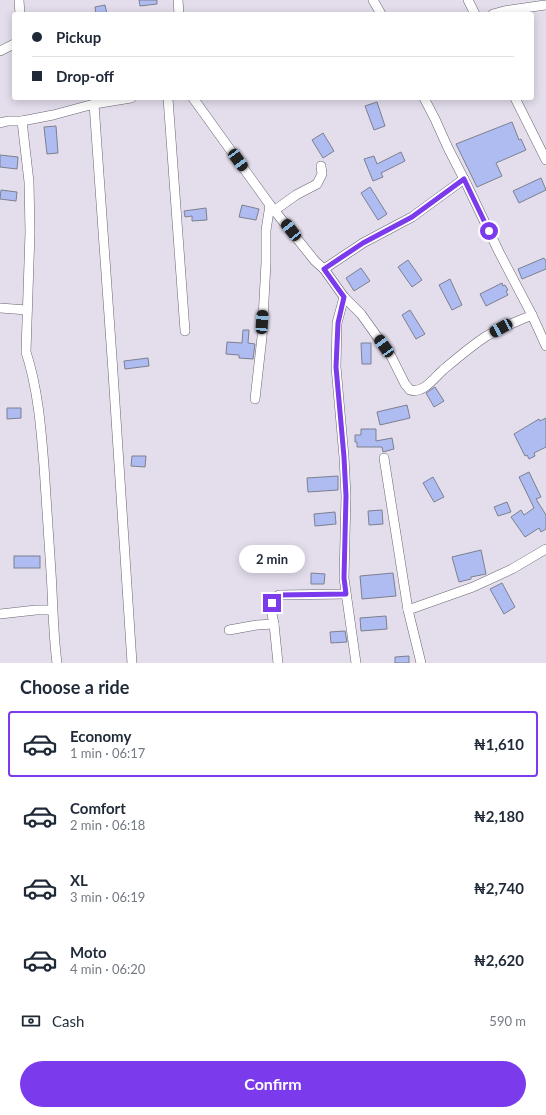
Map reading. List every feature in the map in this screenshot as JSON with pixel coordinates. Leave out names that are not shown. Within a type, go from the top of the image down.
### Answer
[{"type":"street","points":[[19,0],[20,12]]},
{"type":"street","points":[[178,0],[179,12]]},
{"type":"street","points":[[373,0],[380,12]]},
{"type":"street","points":[[468,0],[474,12]]},
{"type":"street","points":[[498,12],[544,4]]},
{"type":"street","points":[[0,51],[12,45]]},
{"type":"street","points":[[0,123],[8,121],[22,121],[53,115],[94,104],[119,100]]},
{"type":"street","points":[[168,100],[186,331]]},
{"type":"street","points":[[194,100],[272,208],[315,261],[324,269],[344,297],[361,314],[391,356],[405,384],[410,390],[414,392],[422,389],[484,338],[501,328],[532,315]]},
{"type":"street","points":[[425,100],[546,346]]},
{"type":"street","points":[[516,100],[546,160]]},
{"type":"street","points":[[94,104],[110,319],[132,663]]},
{"type":"street","points":[[22,121],[29,182],[30,232],[26,352],[31,368],[37,401],[42,446],[52,610],[57,663]]},
{"type":"street","points":[[255,399],[262,329],[266,263],[266,230],[272,208],[317,184],[322,174],[321,166]]},
{"type":"street","points":[[324,269],[363,243],[412,217],[464,179]]},
{"type":"street","points":[[344,297],[338,323],[336,367],[345,488],[344,578],[356,663]]},
{"type":"street","points":[[0,308],[27,310]]},
{"type":"street","points":[[384,458],[408,610],[421,663]]},
{"type":"street","points":[[408,610],[473,587],[512,569],[546,549]]},
{"type":"street","points":[[278,663],[271,609],[272,603],[276,597],[279,595],[346,594]]},
{"type":"street","points":[[0,614],[36,610],[52,610]]},
{"type":"street","points":[[229,630],[257,625],[274,624]]},
{"type":"building","points":[[139,0],[157,0],[157,4],[140,6]]},
{"type":"building","points":[[105,5],[107,12],[96,12],[95,7]]},
{"type":"building","points":[[377,102],[385,126],[374,130],[365,106]]},
{"type":"building","points":[[512,122],[519,140],[521,139],[526,150],[496,163],[502,176],[477,187],[456,144]]},
{"type":"building","points":[[56,126],[58,153],[47,154],[44,127]]},
{"type":"building","points":[[323,133],[334,151],[323,158],[312,140]]},
{"type":"building","points":[[401,152],[405,161],[381,173],[383,177],[373,181],[364,159],[374,156],[377,164]]},
{"type":"building","points":[[0,155],[18,157],[17,169],[0,167]]},
{"type":"building","points":[[541,178],[546,190],[519,203],[513,191]]},
{"type":"building","points":[[370,187],[387,214],[378,220],[361,193]]},
{"type":"building","points":[[1,190],[17,192],[16,201],[0,199]]},
{"type":"building","points":[[242,205],[259,209],[256,220],[239,217]]},
{"type":"building","points":[[206,208],[207,220],[192,221],[192,216],[185,217],[184,211]]},
{"type":"building","points":[[544,258],[546,261],[546,269],[522,279],[518,269]]},
{"type":"building","points":[[408,260],[422,280],[412,287],[398,267]]},
{"type":"building","points":[[361,268],[370,281],[354,291],[346,278]]},
{"type":"building","points":[[450,279],[462,305],[452,310],[439,285]]},
{"type":"building","points":[[502,283],[508,290],[506,291],[508,295],[486,306],[480,294]]},
{"type":"building","points":[[410,310],[425,334],[416,339],[402,315]]},
{"type":"building","points":[[243,330],[249,330],[248,343],[255,344],[253,359],[239,358],[239,355],[226,354],[227,342],[242,343]]},
{"type":"building","points":[[361,343],[371,343],[371,364],[362,364]]},
{"type":"building","points":[[148,358],[149,366],[125,369],[124,361]]},
{"type":"building","points":[[435,387],[444,401],[434,407],[426,393]]},
{"type":"building","points":[[407,405],[410,418],[380,425],[377,412]]},
{"type":"building","points":[[7,408],[21,408],[21,418],[7,419]]},
{"type":"building","points":[[546,418],[546,447],[534,453],[535,456],[529,459],[527,455],[525,456],[514,434],[539,419],[540,421]]},
{"type":"building","points":[[361,429],[376,429],[376,441],[392,438],[394,449],[383,452],[382,447],[357,447],[355,435],[361,435]]},
{"type":"building","points":[[132,456],[146,456],[145,467],[131,466]]},
{"type":"building","points":[[529,472],[541,497],[536,499],[546,515],[546,529],[541,532],[539,528],[525,537],[511,517],[521,510],[524,515],[534,508],[519,477]]},
{"type":"building","points":[[338,476],[338,490],[308,492],[307,478]]},
{"type":"building","points":[[433,477],[444,497],[434,502],[423,483]]},
{"type":"building","points":[[507,502],[511,512],[498,516],[494,507]]},
{"type":"building","points":[[382,510],[383,524],[369,525],[368,511]]},
{"type":"building","points":[[335,512],[336,524],[315,526],[314,514]]},
{"type":"building","points":[[481,550],[486,574],[471,577],[471,579],[459,582],[452,557]]},
{"type":"building","points":[[14,556],[40,556],[40,568],[14,568]]},
{"type":"building","points":[[311,573],[325,574],[324,584],[311,584]]},
{"type":"building","points":[[393,573],[396,596],[362,599],[360,576]]},
{"type":"building","points":[[502,583],[515,607],[504,614],[490,589]]},
{"type":"building","points":[[386,616],[387,629],[361,631],[360,618]]},
{"type":"building","points":[[345,631],[347,642],[331,643],[330,632]]},
{"type":"building","points":[[409,656],[409,663],[395,663],[395,657]]},
{"type":"route","points":[[272,603],[273,599],[279,595],[346,594],[344,578],[346,496],[336,367],[338,323],[344,297],[324,269],[363,243],[412,217],[464,179],[489,231]]}]
